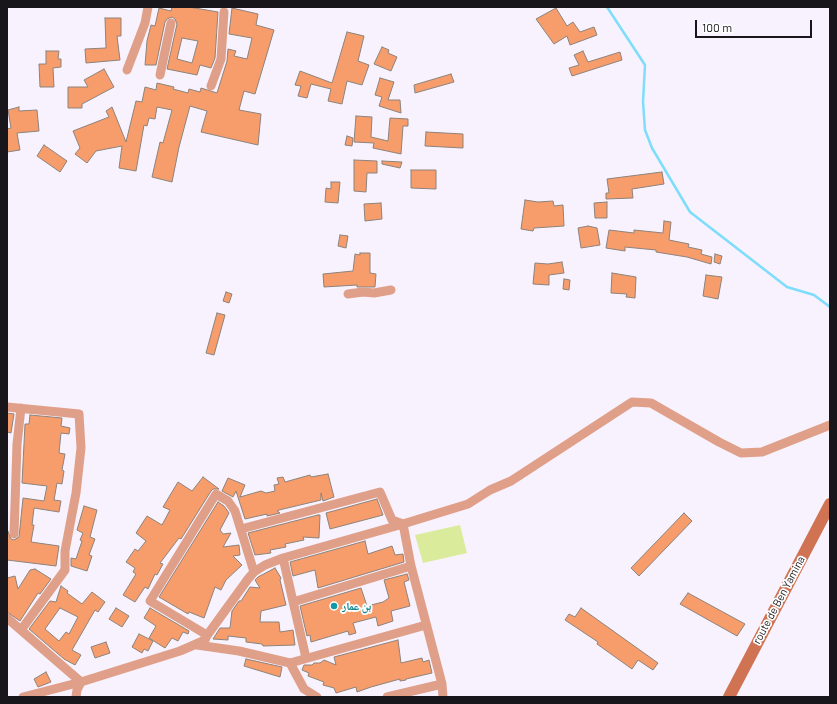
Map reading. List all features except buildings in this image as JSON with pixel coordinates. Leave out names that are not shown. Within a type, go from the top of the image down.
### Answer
[{"type":"street","points":[[127,70],[145,23],[148,7]]},
{"type":"street","points":[[211,86],[221,59],[224,12]]},
{"type":"street","points":[[160,75],[171,23]]},
{"type":"street","points":[[348,294],[363,292],[374,293],[391,290]]},
{"type":"street","points":[[23,697],[81,682],[180,651],[203,641],[254,572],[282,558],[404,524],[468,504],[490,490],[511,481],[632,402],[651,403],[741,453],[762,452],[830,425]]},
{"type":"street","points":[[7,407],[79,414],[81,448],[76,493],[64,551],[64,570],[21,630]]},
{"type":"street","points":[[14,534],[17,444],[21,408]]},
{"type":"street","points":[[241,529],[380,492],[392,520],[404,524]]},
{"type":"street","points":[[207,635],[150,601],[216,494],[228,501],[235,511],[254,572]]},
{"type":"street","name":"route de Ben Yamina","points":[[729,697],[830,504]]},
{"type":"street","points":[[404,524],[411,566],[442,684],[444,697]]},
{"type":"street","points":[[282,558],[306,658]]},
{"type":"street","points":[[293,602],[411,566]]},
{"type":"street","points":[[7,618],[81,682]]},
{"type":"street","points":[[193,645],[203,644],[290,663],[426,625]]},
{"type":"street","points":[[203,644],[207,635]]},
{"type":"street","points":[[290,663],[304,689],[317,697]]},
{"type":"street","points":[[76,697],[81,682]]},
{"type":"street","points":[[387,697],[442,684]]},
{"type":"green space","points":[[460,525],[467,553],[423,563],[415,535]]},
{"type":"waterway","points":[[607,7],[645,65],[643,102],[645,130],[652,148],[690,212],[787,287],[814,295],[830,307]]},
{"type":"place","name":"بن عمار","points":[[334,606]]}]
